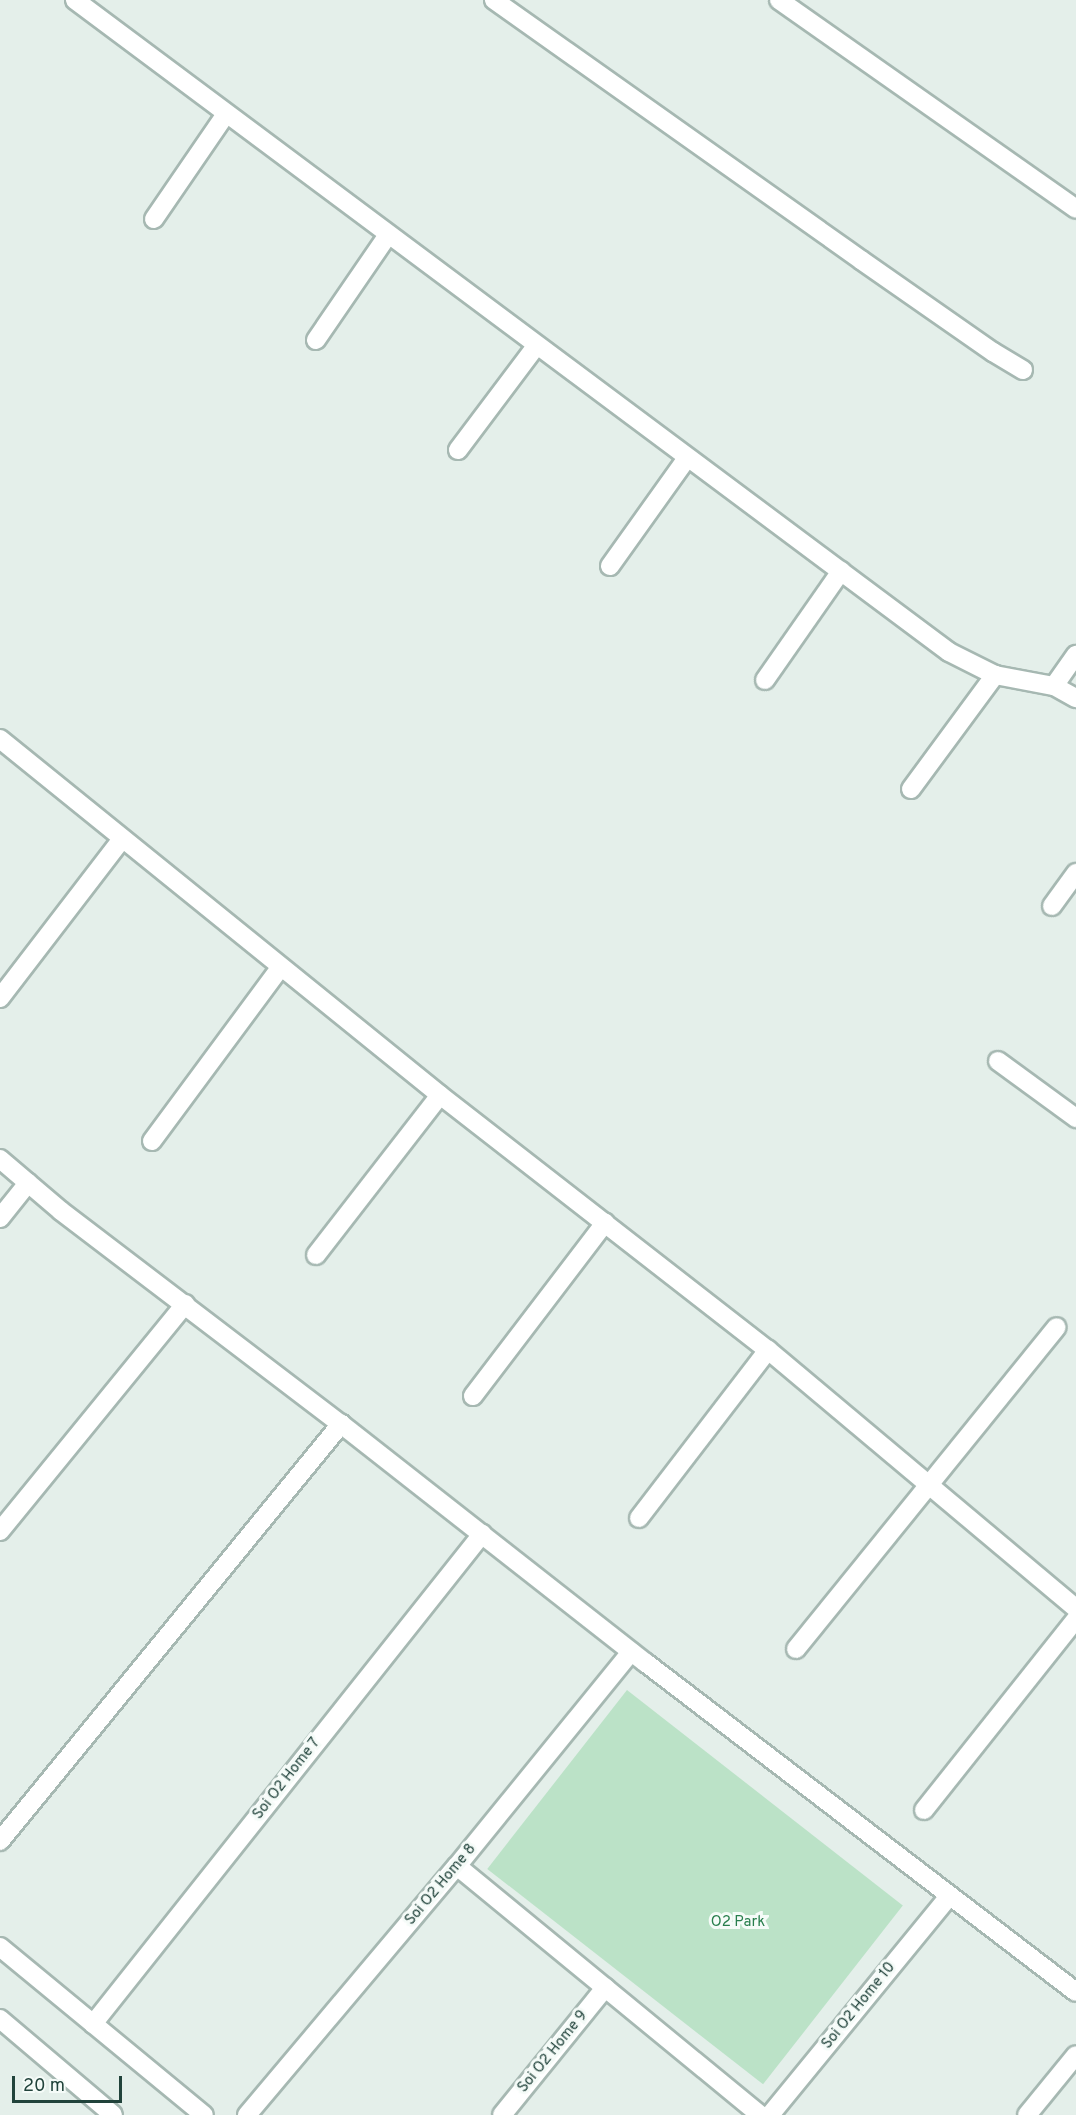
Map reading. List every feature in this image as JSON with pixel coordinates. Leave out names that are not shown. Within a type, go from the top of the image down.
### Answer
[{"type":"street","points":[[75,0],[388,236],[949,652],[995,675],[1054,686],[1076,698]]},
{"type":"street","points":[[494,0],[871,267],[993,352],[1023,370]]},
{"type":"street","points":[[779,0],[1076,209]]},
{"type":"street","points":[[154,219],[226,114]]},
{"type":"street","points":[[316,340],[388,236]]},
{"type":"street","points":[[458,450],[536,346]]},
{"type":"street","points":[[610,566],[687,458]]},
{"type":"street","points":[[765,680],[841,571]]},
{"type":"street","points":[[1054,686],[1076,655]]},
{"type":"street","points":[[910,789],[995,675]]},
{"type":"street","points":[[0,740],[280,968],[768,1350],[1076,1608]]},
{"type":"street","points":[[0,998],[122,839]]},
{"type":"street","points":[[1052,906],[1076,873]]},
{"type":"street","points":[[152,1140],[280,968]]},
{"type":"street","points":[[998,1061],[1076,1118]]},
{"type":"street","points":[[315,1255],[441,1095]]},
{"type":"street","points":[[0,1159],[631,1652],[1076,1992]]},
{"type":"street","points":[[0,1218],[28,1183]]},
{"type":"street","points":[[473,1396],[605,1223]]},
{"type":"street","points":[[0,1531],[184,1304]]},
{"type":"street","points":[[796,1649],[1057,1327]]},
{"type":"street","points":[[639,1518],[768,1350]]},
{"type":"street","points":[[0,1841],[341,1424]]},
{"type":"street","name":"Soi O2 Home 7","points":[[93,2024],[482,1534]]},
{"type":"street","points":[[924,1810],[1076,1619]]},
{"type":"street","name":"Soi O2 Home 8","points":[[247,2115],[457,1866],[631,1652]]},
{"type":"street","points":[[457,1866],[760,2115]]},
{"type":"street","name":"Soi O2 Home 10","points":[[770,2115],[949,1896]]},
{"type":"street","points":[[0,1947],[204,2115]]},
{"type":"street","name":"Soi O2 Home 9","points":[[502,2115],[604,1988]]},
{"type":"street","points":[[0,2019],[113,2115]]},
{"type":"street","points":[[1027,2115],[1076,2055]]},
{"type":"green space","name":"O2 Park","points":[[627,1690],[903,1905],[763,2084],[487,1869]]}]
